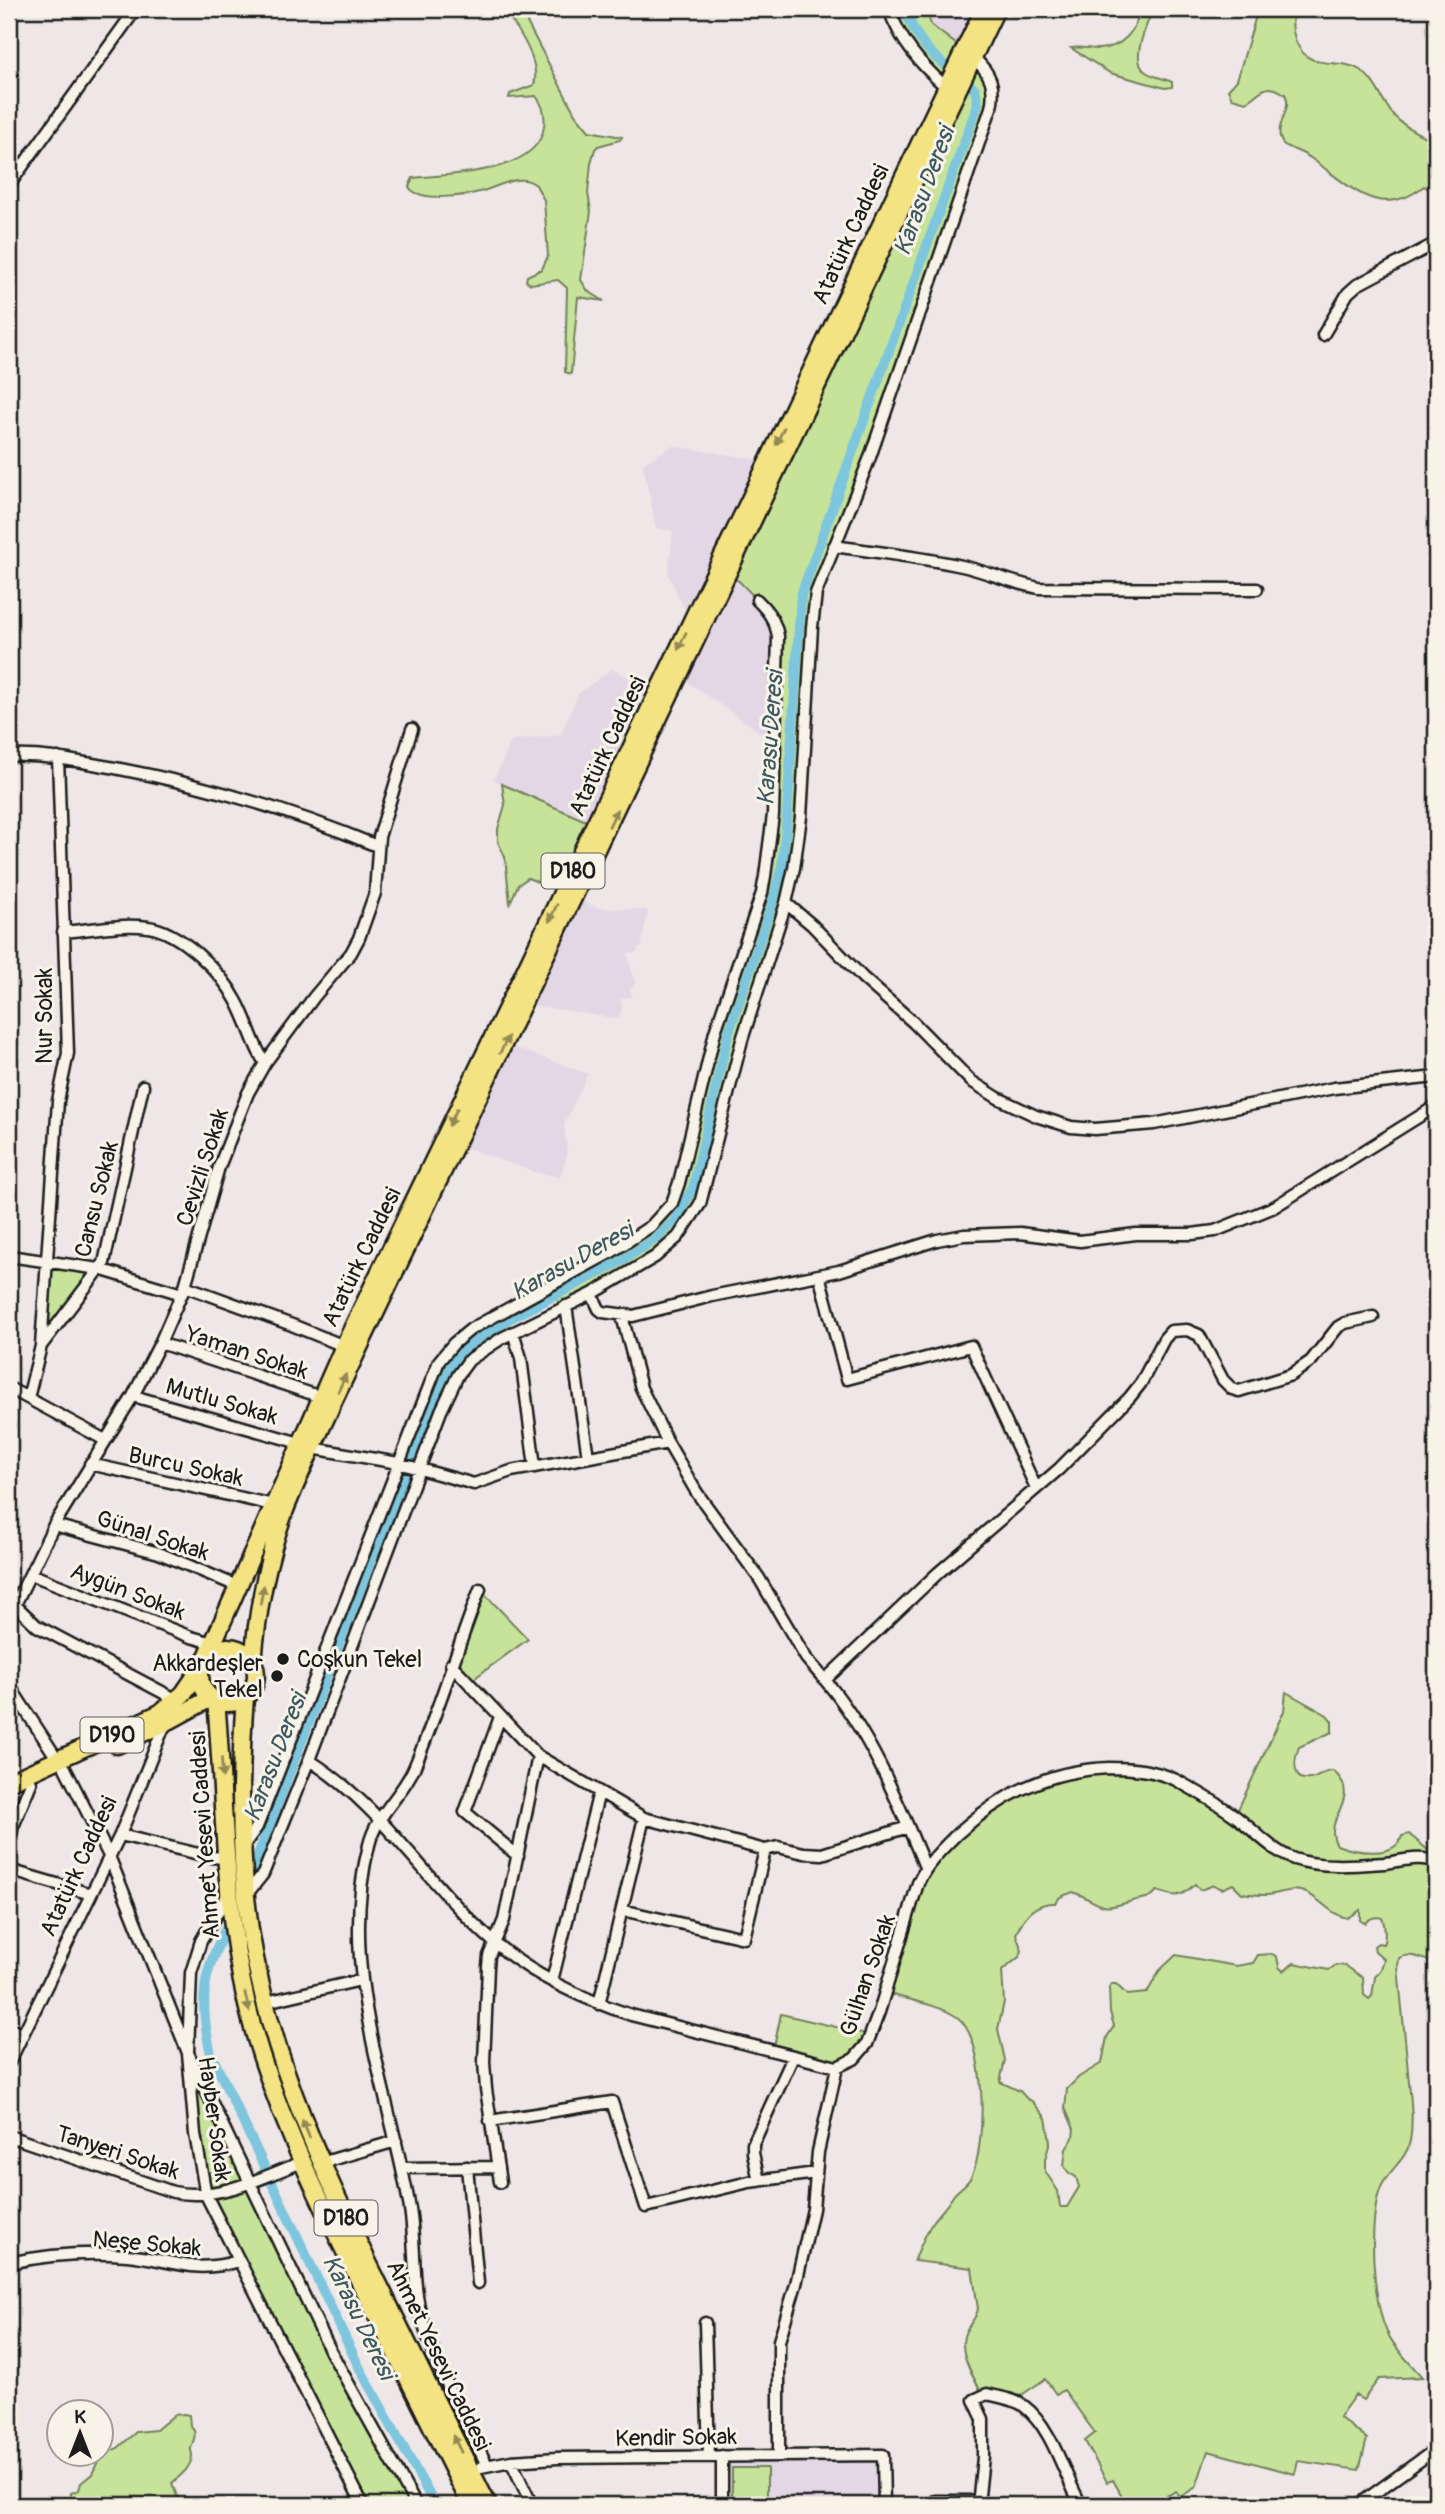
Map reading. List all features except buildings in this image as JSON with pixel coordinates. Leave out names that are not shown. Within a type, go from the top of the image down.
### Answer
[{"type":"highway","name":"Atatürk Caddesi","points":[[969,54],[984,9]]},
{"type":"highway","name":"Atatürk Caddesi","points":[[245,1697],[255,1681],[253,1663],[259,1610],[271,1555],[321,1397],[951,91],[996,9]]},
{"type":"highway","name":"Atatürk Caddesi","points":[[204,1663],[273,1505],[356,1351],[540,970],[951,91]]},
{"type":"highway","points":[[245,1697],[232,1703],[214,1699],[202,1684],[204,1663],[219,1649],[230,1648],[245,1653],[253,1663]]},
{"type":"highway","name":"D190","points":[[9,1793],[160,1713],[177,1700],[204,1663]]},
{"type":"highway","name":"Ahmet Yesevi Caddesi","points":[[245,1697],[240,1765],[243,1852],[248,1915],[265,2002],[293,2095],[321,2163],[488,2505]]},
{"type":"highway","name":"Ahmet Yesevi Caddesi","points":[[214,1699],[233,1935],[247,2005],[268,2075],[302,2162],[471,2505]]},
{"type":"highway","name":"D190","points":[[9,1782],[165,1723],[214,1699]]},
{"type":"street","points":[[9,185],[136,9]]},
{"type":"street","points":[[889,9],[912,52],[925,68],[951,91]]},
{"type":"street","points":[[246,1896],[263,1874],[444,1404],[458,1375],[469,1360],[513,1332],[592,1294],[666,1249],[686,1227],[700,1204],[742,1040],[786,903],[800,835],[816,593],[869,460],[991,108],[994,91],[992,80],[969,54]]},
{"type":"street","points":[[1323,335],[1348,293],[1357,285],[1436,243]]},
{"type":"street","points":[[834,546],[941,562],[1039,588],[1257,589]]},
{"type":"street","points":[[243,1852],[257,1827],[439,1361],[454,1343],[491,1317],[640,1234],[660,1218],[676,1194],[715,1032],[762,893],[771,842],[778,636],[769,612],[757,600]]},
{"type":"street","name":"Cevizli Sokak","points":[[9,1617],[54,1525],[133,1396],[160,1343],[183,1290],[232,1131],[248,1093],[265,1063],[351,953],[370,912],[375,893],[377,846],[412,729]]},
{"type":"street","points":[[9,756],[58,758],[188,784],[280,810],[377,846]]},
{"type":"street","name":"Nur Sokak","points":[[28,1398],[41,1346],[58,1101],[68,1052],[58,758]]},
{"type":"street","points":[[786,903],[913,1022],[971,1081],[998,1098],[1036,1116],[1072,1128],[1095,1129],[1154,1124],[1334,1088],[1436,1077]]},
{"type":"street","points":[[63,932],[137,926],[155,928],[173,937],[223,979],[238,1004],[254,1047],[265,1063]]},
{"type":"street","name":"Cansu Sokak","points":[[41,1346],[104,1263],[143,1086]]},
{"type":"street","points":[[592,1294],[599,1309],[622,1316],[633,1315],[819,1275],[937,1240],[964,1235],[1020,1233],[1080,1241],[1136,1234],[1192,1234],[1215,1231],[1274,1207],[1436,1106]]},
{"type":"street","points":[[9,1256],[99,1269],[183,1290],[292,1325],[344,1346]]},
{"type":"street","points":[[819,1275],[847,1379],[971,1346],[1036,1488]]},
{"type":"street","points":[[566,1306],[588,1457]]},
{"type":"street","points":[[622,1316],[641,1388],[668,1443],[697,1493],[759,1578],[806,1658],[845,1703],[867,1740],[925,1867]]},
{"type":"street","points":[[825,1680],[938,1573],[1059,1469],[1137,1390],[1171,1331],[1187,1330],[1199,1335],[1223,1380],[1231,1389],[1239,1391],[1291,1375],[1311,1361],[1338,1327],[1373,1317]]},
{"type":"street","points":[[513,1332],[521,1358],[535,1467]]},
{"type":"street","name":"Yaman Sokak","points":[[160,1343],[321,1397]]},
{"type":"street","points":[[9,1388],[105,1440]]},
{"type":"street","name":"Mutlu Sokak","points":[[133,1396],[306,1445],[398,1463],[474,1484],[511,1471],[668,1443]]},
{"type":"street","name":"Burcu Sokak","points":[[90,1464],[273,1505]]},
{"type":"street","name":"Günal Sokak","points":[[54,1525],[159,1553],[237,1586]]},
{"type":"street","name":"Aygün Sokak","points":[[30,1574],[191,1637],[213,1643]]},
{"type":"street","points":[[480,1589],[413,1770],[373,1830],[363,1869],[359,1926],[361,1980],[369,2027],[402,2168],[414,2239],[418,2297],[423,2321],[452,2396],[487,2465]]},
{"type":"street","points":[[9,1591],[14,1604],[37,1626],[177,1700]]},
{"type":"street","points":[[451,1664],[538,1756],[645,1818],[765,1850],[778,1847],[822,1854],[908,1827]]},
{"type":"street","name":"Hayber Sokak","points":[[9,1685],[62,1764],[109,1856],[188,2053],[195,2134],[206,2195],[363,2505]]},
{"type":"street","points":[[500,1717],[465,1812],[518,1856]]},
{"type":"street","name":"Atatürk Caddesi","points":[[9,2063],[120,1835],[165,1723]]},
{"type":"street","points":[[500,2182],[485,2075],[489,1956],[504,1920],[538,1756]]},
{"type":"street","name":"Gülhan Sokak","points":[[309,1760],[347,1787],[379,1818],[495,1943],[552,1981],[599,2004],[632,2015],[837,2067],[854,2059],[867,2044],[925,1867],[984,1812],[1026,1786],[1061,1773],[1119,1768],[1147,1770],[1174,1780],[1210,1799],[1279,1851],[1294,1859],[1331,1864],[1384,1863],[1420,1858],[1436,1863]]},
{"type":"street","points":[[9,1836],[31,1783]]},
{"type":"street","points":[[552,1981],[599,1792]]},
{"type":"street","points":[[599,2004],[645,1818]]},
{"type":"street","points":[[120,1835],[211,1857],[226,1864]]},
{"type":"street","points":[[622,1910],[744,1938],[765,1850]]},
{"type":"street","points":[[9,1870],[91,1894]]},
{"type":"street","points":[[229,1894],[201,1941],[195,1958],[189,1993],[188,2053],[253,2182],[331,2352],[416,2505]]},
{"type":"street","points":[[265,2002],[361,1980]]},
{"type":"street","points":[[9,2029],[23,2034]]},
{"type":"street","points":[[759,2181],[752,2153],[753,2144],[793,2057]]},
{"type":"street","points":[[779,2456],[779,2341],[799,2274],[813,2209],[818,2152],[837,2067]]},
{"type":"street","points":[[491,2121],[612,2102],[646,2207],[759,2181],[816,2174]]},
{"type":"street","name":"Tanyeri Sokak","points":[[9,2136],[173,2193],[206,2195],[253,2182],[302,2162]]},
{"type":"street","points":[[321,2163],[397,2141]]},
{"type":"street","points":[[467,2167],[478,2283]]},
{"type":"street","points":[[402,2168],[498,2167]]},
{"type":"street","name":"Neşe Sokak","points":[[9,2263],[113,2255],[208,2268],[238,2261]]},
{"type":"street","points":[[705,2323],[709,2456]]},
{"type":"street","points":[[936,2505],[936,2501],[978,2503],[983,2457],[983,2419],[974,2400],[987,2394],[1022,2404],[1030,2412],[1049,2437],[1081,2505]]},
{"type":"street","points":[[1358,2505],[1436,2449]]},
{"type":"street","name":"Kendir Sokak","points":[[470,2470],[511,2461],[556,2458],[883,2455],[884,2505]]},
{"type":"street","points":[[722,2456],[722,2505]]},
{"type":"street","points":[[511,2461],[532,2505]]},
{"type":"shaded area","points":[[926,9],[984,9],[964,51],[931,25]]},
{"type":"shaded area","points":[[672,446],[768,461],[691,622],[668,574],[673,531],[656,528],[643,464]]},
{"type":"shaded area","points":[[728,576],[739,581],[769,612],[776,625],[776,743],[680,677]]},
{"type":"shaded area","points":[[612,669],[658,691],[595,825],[494,780],[512,740],[560,735],[579,693]]},
{"type":"shaded area","points":[[575,898],[598,908],[648,910],[641,947],[638,947],[637,953],[627,953],[635,982],[630,988],[632,996],[620,999],[622,1007],[619,1019],[524,1004]]},
{"type":"shaded area","points":[[505,1044],[588,1074],[564,1124],[567,1155],[560,1177],[534,1172],[456,1144]]},
{"type":"shaded area","points":[[883,2455],[884,2505],[722,2505],[722,2456]]},
{"type":"green space","points":[[503,9],[520,9],[575,114],[589,131],[622,137],[620,140],[598,146],[591,163],[588,193],[591,211],[581,280],[588,291],[604,301],[578,297],[571,374],[565,372],[567,288],[558,280],[531,284],[526,281],[527,276],[542,269],[548,256],[544,200],[536,185],[530,181],[517,180],[475,193],[443,197],[422,195],[409,187],[413,178],[469,172],[510,162],[527,154],[538,142],[545,118],[538,99],[536,96],[509,98],[510,94],[534,85],[535,76],[531,55]]},
{"type":"green space","points":[[889,9],[926,9],[931,25],[974,58],[994,91],[917,320],[816,593],[794,868],[742,1040],[705,1191],[666,1249],[561,1308],[551,1285],[613,1251],[672,1203],[715,1032],[768,862],[779,645],[769,612],[739,581],[728,576],[956,95],[925,68]]},
{"type":"green space","points":[[1139,9],[1153,9],[1139,51],[1141,67],[1149,74],[1172,82],[1172,87],[1165,88],[1110,73],[1071,48],[1099,49],[1115,45],[1132,31]]},
{"type":"green space","points":[[1258,9],[1294,9],[1293,33],[1304,54],[1316,61],[1360,70],[1371,80],[1399,121],[1436,143],[1436,194],[1424,186],[1393,201],[1365,196],[1309,157],[1283,144],[1280,131],[1287,106],[1285,94],[1267,88],[1246,102],[1232,98],[1228,90],[1237,80]]},
{"type":"green space","points":[[502,784],[595,825],[563,893],[528,878],[518,885],[510,903],[505,857],[498,842],[498,829],[505,805]]},
{"type":"green space","points":[[47,1263],[99,1269],[41,1346]]},
{"type":"green space","points":[[480,1589],[528,1639],[468,1683],[451,1664]]},
{"type":"green space","points":[[1286,1692],[1327,1715],[1332,1721],[1332,1732],[1299,1747],[1295,1763],[1300,1778],[1310,1779],[1333,1771],[1342,1781],[1344,1799],[1333,1835],[1337,1845],[1353,1850],[1383,1851],[1392,1848],[1402,1836],[1409,1834],[1436,1857],[1436,1964],[1408,1955],[1399,1958],[1398,1966],[1411,2106],[1410,2141],[1405,2153],[1382,2185],[1377,2199],[1373,2238],[1375,2283],[1383,2322],[1396,2347],[1422,2377],[1379,2379],[1363,2400],[1355,2395],[1339,2417],[1367,2439],[1359,2470],[1298,2461],[1295,2474],[1208,2451],[1196,2487],[1180,2497],[1176,2491],[1150,2505],[1127,2505],[1113,2480],[1107,2482],[1085,2441],[1095,2433],[1064,2390],[1056,2394],[1045,2379],[1013,2401],[983,2396],[963,2349],[965,2333],[978,2309],[972,2268],[914,2261],[930,2226],[971,2177],[980,2142],[982,2119],[979,2069],[967,2029],[957,2017],[932,2006],[885,1993],[925,1867],[984,1812],[1061,1773],[1147,1770],[1235,1816],[1284,1711]],"holes":[[[1195,1884],[1200,1890],[1214,1885],[1222,1889],[1233,1884],[1242,1893],[1270,1895],[1299,1891],[1309,1894],[1330,1910],[1347,1918],[1360,1910],[1360,1921],[1365,1923],[1373,1918],[1382,1918],[1384,1941],[1383,1944],[1374,1946],[1375,1951],[1384,1959],[1375,1977],[1372,1996],[1369,1999],[1364,1995],[1363,1978],[1346,1966],[1336,1965],[1329,1970],[1294,1963],[1283,1971],[1279,1967],[1277,1957],[1272,1954],[1258,1955],[1253,1963],[1236,1966],[1176,1955],[1159,1971],[1147,1993],[1127,1995],[1116,1984],[1112,1984],[1109,1988],[1110,2012],[1114,2026],[1107,2037],[1102,2063],[1079,2077],[1067,2089],[1065,2108],[1074,2129],[1073,2138],[1066,2149],[1064,2166],[1076,2177],[1079,2187],[1067,2207],[1060,2207],[1058,2191],[1045,2171],[1050,2142],[1046,2118],[1020,2091],[1000,2082],[1005,2060],[998,2029],[1004,2002],[1002,1971],[1019,1957],[1022,1951],[1016,1934],[1026,1916],[1036,1908],[1055,1903],[1060,1897],[1073,1892],[1100,1905],[1112,1906],[1145,1898],[1157,1891],[1177,1895]]]},
{"type":"green space","points":[[781,2014],[870,2035],[846,2064],[773,2052]]},
{"type":"green space","points":[[188,2053],[314,2318],[416,2505],[363,2505],[206,2195]]},
{"type":"green space","points":[[174,2415],[189,2415],[190,2425],[195,2432],[191,2460],[182,2475],[172,2483],[180,2504],[183,2505],[70,2505],[71,2493],[79,2490],[81,2483],[95,2468],[116,2468],[116,2449],[136,2432],[156,2430]]},
{"type":"green space","points":[[732,2468],[767,2468],[767,2505],[732,2505]]},
{"type":"waterway","name":"Karasu Deresi","points":[[246,1886],[430,1407],[448,1368],[461,1351],[509,1319],[618,1263],[657,1238],[675,1220],[693,1188],[728,1035],[774,898],[782,865],[801,595],[978,104],[975,89],[924,45],[910,23],[905,9]]},
{"type":"waterway","name":"Karasu Deresi","points":[[232,1917],[209,1967],[206,1983],[204,2015],[211,2054],[359,2367],[435,2505]]},
{"type":"place","name":"Coşkun Tekel","points":[[283,1659]]},
{"type":"place","name":"Akkardeşler Tekel","points":[[277,1676]]}]
